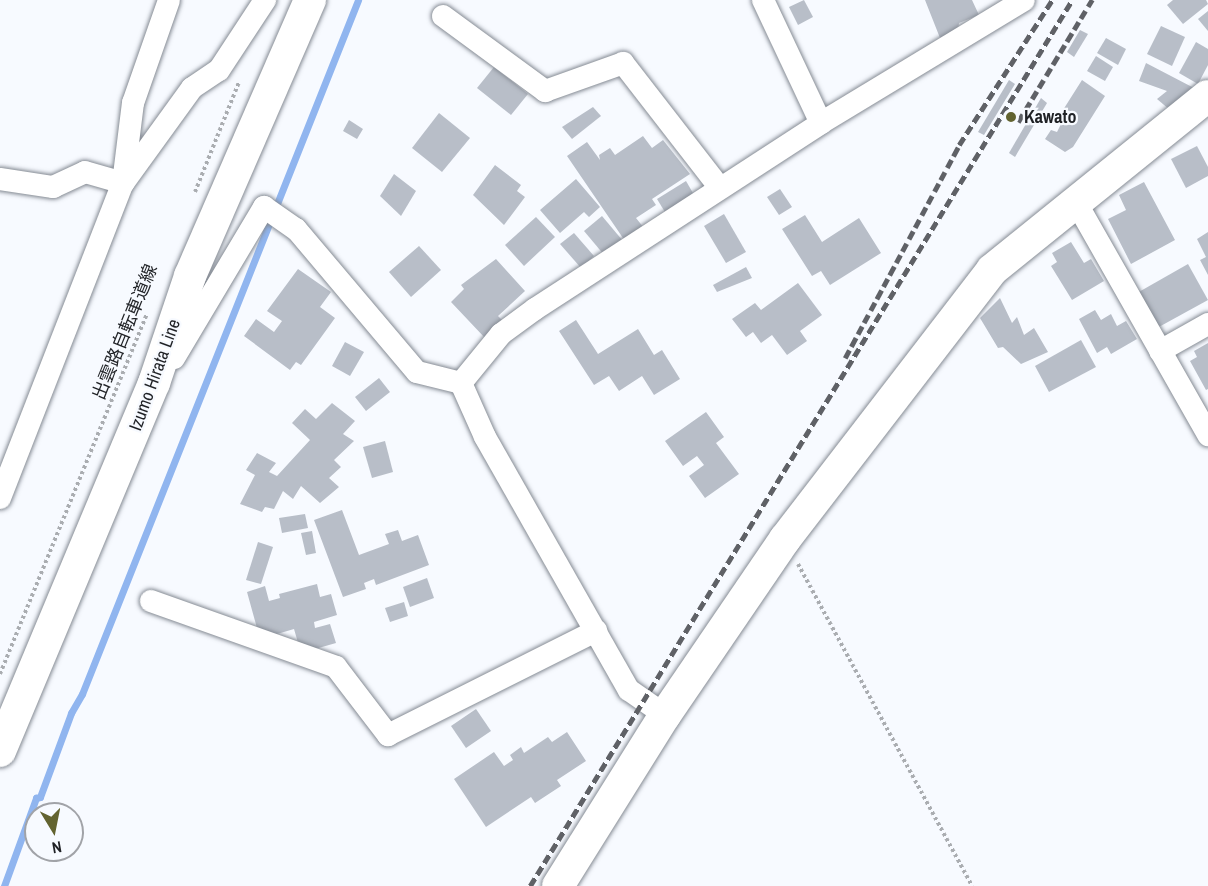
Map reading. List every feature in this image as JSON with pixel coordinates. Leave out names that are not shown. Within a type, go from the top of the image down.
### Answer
[{"type":"street","points":[[0,498],[123,183],[133,103],[169,0]]},
{"type":"street","points":[[123,183],[192,88],[219,70],[265,0]]},
{"type":"street","name":"Izumo Hirata Line","points":[[0,751],[154,383],[190,276],[310,0]]},
{"type":"street","points":[[763,0],[821,123]]},
{"type":"street","points":[[461,383],[501,334],[720,188],[749,173],[993,7],[1024,0]]},
{"type":"street","points":[[443,16],[545,91],[623,63],[720,188]]},
{"type":"street","points":[[558,886],[665,715],[785,539],[992,270],[1077,204],[1208,96]]},
{"type":"street","points":[[0,179],[53,187],[85,172],[123,183]]},
{"type":"street","points":[[1077,204],[1208,435]]},
{"type":"street","points":[[154,383],[164,378],[181,343],[264,207],[296,229],[417,372],[461,383]]},
{"type":"street","points":[[1160,351],[1208,324]]},
{"type":"street","points":[[461,383],[485,437],[629,690],[665,715]]},
{"type":"street","points":[[151,601],[336,667],[388,735],[596,631]]},
{"type":"path","points":[[194,194],[242,73]]},
{"type":"path","name":"出雲路自転車道線","points":[[0,674],[151,305]]},
{"type":"path","points":[[785,539],[972,886]]},
{"type":"building","points":[[804,0],[813,17],[798,25],[789,7]]},
{"type":"building","points":[[925,0],[972,0],[979,15],[959,23],[958,31],[940,38]]},
{"type":"building","points":[[1173,0],[1206,0],[1208,4],[1183,24],[1167,5]]},
{"type":"building","points":[[1208,11],[1208,31],[1198,19]]},
{"type":"building","points":[[1161,26],[1185,37],[1172,66],[1147,54]]},
{"type":"building","points":[[1080,30],[1088,34],[1074,57],[1067,52]]},
{"type":"building","points":[[1106,38],[1126,49],[1118,65],[1097,53]]},
{"type":"building","points":[[1196,42],[1208,49],[1208,65],[1198,84],[1179,73]]},
{"type":"building","points":[[1096,56],[1113,67],[1105,81],[1087,71]]},
{"type":"building","points":[[1146,63],[1194,88],[1170,110],[1157,99],[1167,91],[1139,81]]},
{"type":"building","points":[[494,67],[528,94],[511,115],[477,88]]},
{"type":"building","points":[[1009,80],[1015,84],[984,135],[978,132]]},
{"type":"building","points":[[1082,80],[1105,96],[1073,147],[1065,152],[1045,139],[1051,130],[1057,132],[1061,124],[1056,121]]},
{"type":"building","points":[[1041,98],[1047,103],[1015,157],[1009,153]]},
{"type":"building","points":[[593,107],[601,116],[572,139],[562,127]]},
{"type":"building","points":[[439,113],[470,138],[442,172],[412,148]]},
{"type":"building","points":[[349,120],[363,129],[357,139],[343,131]]},
{"type":"building","points":[[643,136],[652,148],[663,140],[690,174],[652,199],[656,205],[636,218],[644,228],[625,241],[567,156],[587,142],[600,160],[599,155],[610,148],[615,155]]},
{"type":"building","points":[[1197,146],[1208,167],[1208,176],[1186,188],[1171,159]]},
{"type":"building","points":[[495,165],[521,185],[517,191],[525,197],[504,225],[473,195]]},
{"type":"building","points":[[394,174],[416,191],[401,216],[380,196]]},
{"type":"building","points":[[576,179],[600,207],[589,217],[584,212],[560,233],[540,210]]},
{"type":"building","points":[[686,181],[697,200],[668,217],[657,199]]},
{"type":"building","points":[[1144,182],[1175,240],[1131,264],[1108,219],[1126,210],[1119,195]]},
{"type":"building","points":[[780,189],[792,207],[779,215],[767,197]]},
{"type":"building","points":[[724,214],[746,252],[726,263],[704,226]]},
{"type":"building","points":[[805,215],[822,242],[859,218],[881,253],[830,285],[821,271],[812,276],[782,229]]},
{"type":"building","points":[[602,216],[623,241],[605,256],[584,231]]},
{"type":"building","points":[[536,217],[555,237],[524,266],[505,245]]},
{"type":"building","points":[[1208,232],[1208,275],[1200,260],[1206,257],[1197,239]]},
{"type":"building","points":[[574,233],[594,256],[581,268],[560,244]]},
{"type":"building","points":[[1071,242],[1084,263],[1091,259],[1104,281],[1072,300],[1051,266],[1057,262],[1052,253]]},
{"type":"building","points":[[419,246],[441,270],[411,297],[389,272]]},
{"type":"building","points":[[496,259],[525,291],[498,316],[503,321],[485,338],[451,302],[464,289],[461,285]]},
{"type":"building","points":[[1188,264],[1208,300],[1157,328],[1137,293]]},
{"type":"building","points":[[746,267],[752,278],[717,292],[713,285]]},
{"type":"building","points":[[298,269],[331,292],[320,307],[335,318],[301,365],[296,362],[290,370],[244,336],[256,319],[274,332],[282,321],[267,311]]},
{"type":"building","points":[[798,283],[822,315],[800,331],[807,341],[787,355],[772,335],[761,343],[753,332],[746,337],[732,319],[755,303],[761,310]]},
{"type":"building","points":[[1000,298],[1012,323],[1017,317],[1024,335],[1034,328],[1048,352],[1021,364],[1003,347],[998,348],[980,318]]},
{"type":"building","points":[[1095,310],[1101,320],[1111,314],[1117,326],[1126,321],[1137,339],[1111,354],[1107,347],[1097,353],[1079,319]]},
{"type":"building","points":[[576,320],[598,354],[638,329],[654,355],[662,350],[680,379],[654,395],[642,376],[619,391],[609,376],[594,385],[559,331]]},
{"type":"building","points":[[1081,340],[1096,367],[1049,392],[1035,366]]},
{"type":"building","points":[[345,342],[364,352],[350,376],[332,366]]},
{"type":"building","points":[[1208,343],[1208,389],[1206,390],[1190,361],[1197,357],[1194,351]]},
{"type":"building","points":[[379,378],[390,392],[366,411],[355,397]]},
{"type":"building","points":[[332,403],[355,421],[343,434],[354,441],[334,460],[341,467],[329,478],[339,487],[320,503],[301,486],[293,499],[283,491],[274,509],[265,507],[262,512],[240,504],[255,475],[246,470],[257,453],[276,463],[269,472],[277,476],[310,440],[292,423],[305,409],[316,419]]},
{"type":"building","points":[[706,412],[724,437],[716,443],[739,474],[705,498],[689,476],[704,465],[697,456],[683,466],[665,441]]},
{"type":"building","points":[[385,441],[393,472],[372,478],[363,447]]},
{"type":"building","points":[[342,510],[359,555],[389,544],[385,534],[398,530],[402,541],[418,535],[429,565],[376,585],[374,579],[364,583],[366,589],[343,597],[314,520]]},
{"type":"building","points":[[305,514],[308,528],[282,533],[279,518]]},
{"type":"building","points":[[312,531],[316,553],[306,555],[301,533]]},
{"type":"building","points":[[258,542],[273,547],[261,584],[246,580]]},
{"type":"building","points":[[427,578],[434,598],[410,607],[403,587]]},
{"type":"building","points":[[317,584],[320,597],[331,594],[337,615],[314,622],[315,628],[330,624],[336,643],[301,653],[294,629],[260,639],[247,592],[265,586],[269,601],[280,598],[279,594]]},
{"type":"building","points":[[404,602],[408,616],[390,622],[385,608]]},
{"type":"building","points":[[476,709],[491,731],[466,748],[451,726]]},
{"type":"building","points":[[567,732],[586,761],[557,780],[561,786],[535,803],[531,797],[486,827],[454,779],[494,752],[504,766],[513,760],[510,755],[521,747],[524,753],[548,737],[552,742]]},
{"type":"waterway","points":[[4,886],[36,798],[40,797],[71,713],[82,694],[358,0]]},
{"type":"railway","points":[[845,358],[959,145],[1052,0]]},
{"type":"railway","points":[[530,886],[1072,0]]},
{"type":"railway","points":[[1018,122],[1092,0]]},
{"type":"place","name":"Kawato","points":[[1011,117]]}]
